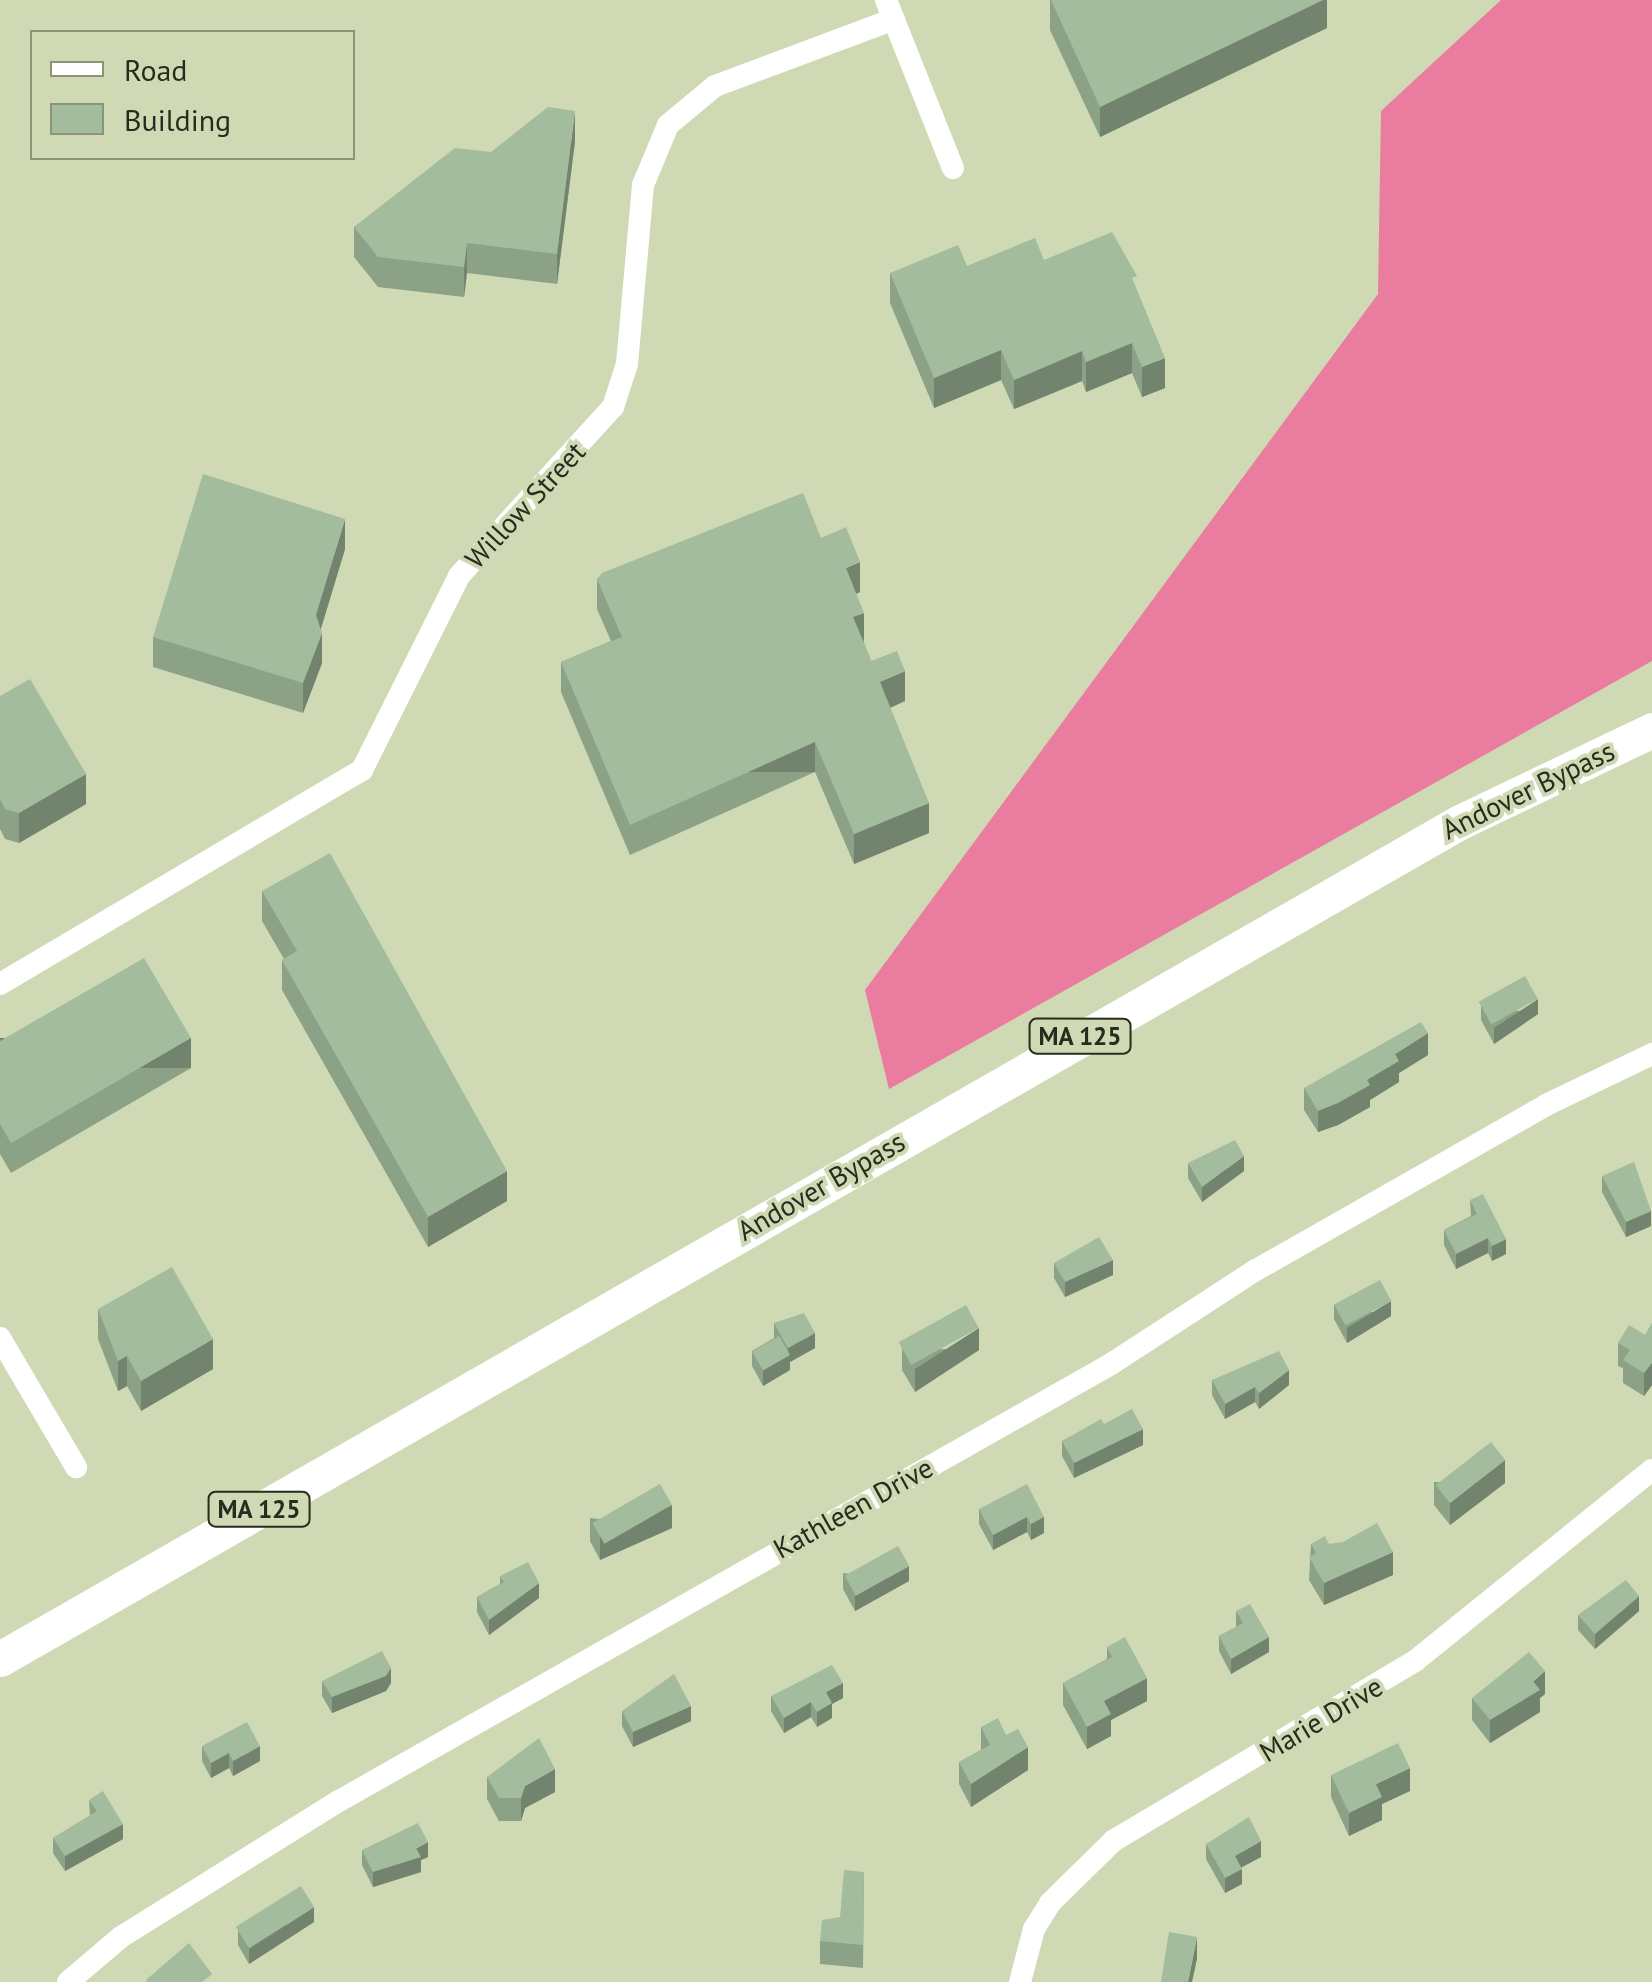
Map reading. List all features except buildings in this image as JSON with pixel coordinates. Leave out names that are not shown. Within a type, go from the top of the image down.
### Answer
[{"type":"main road","name":"Andover Bypass","points":[[0,1659],[1315,904],[1513,794],[1652,730]]},
{"type":"street","points":[[890,10],[953,168]]},
{"type":"street","name":"Willow Street","points":[[0,984],[362,770],[459,576],[614,407],[627,364],[643,185],[668,125],[715,86],[890,10]]},
{"type":"street","name":"Kathleen Drive","points":[[68,1982],[121,1937],[339,1800],[1111,1364],[1256,1270],[1546,1105],[1651,1058]]},
{"type":"street","points":[[0,1338],[76,1467]]},
{"type":"street","name":"Marie Drive","points":[[1020,1982],[1034,1929],[1050,1903],[1113,1840],[1415,1662],[1652,1470]]},
{"type":"shaded area","points":[[1501,0],[1652,0],[1652,661],[889,1089],[865,990],[1378,294],[1381,111]]}]
